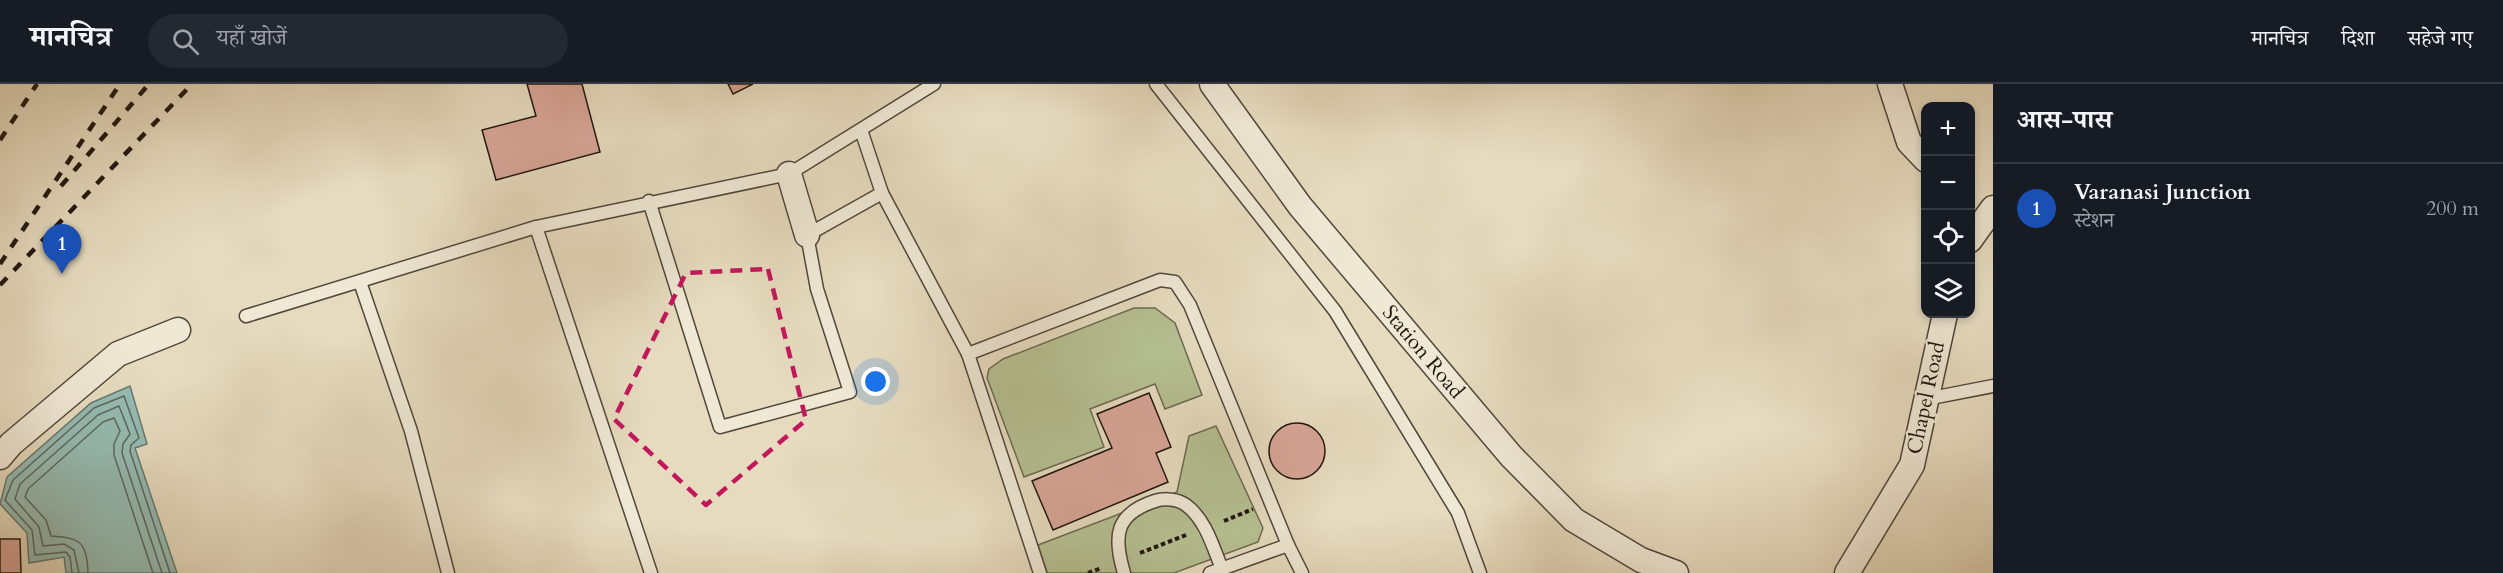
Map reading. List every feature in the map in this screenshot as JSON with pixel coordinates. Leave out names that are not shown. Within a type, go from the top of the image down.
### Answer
[{"type":"street","name":"Station Road","points":[[1212,84],[1300,206],[1510,456],[1574,520],[1641,560],[1676,573]]},
{"type":"street","points":[[1890,84],[1909,142],[1922,156]]},
{"type":"street","points":[[789,174],[807,235]]},
{"type":"street","name":"Chapel Road","points":[[1847,573],[1912,465],[1944,318]]},
{"type":"street","points":[[0,457],[11,444],[118,354],[178,330]]},
{"type":"lane","points":[[246,316],[536,227],[650,201],[789,174],[934,84]]},
{"type":"lane","points":[[1156,84],[1335,311],[1458,513],[1480,573]]},
{"type":"lane","points":[[861,130],[882,193],[968,354],[1040,573]]},
{"type":"lane","points":[[650,201],[720,426],[850,392],[817,289],[807,235],[882,193]]},
{"type":"lane","points":[[536,227],[651,573]]},
{"type":"lane","points":[[968,354],[1160,280],[1175,282],[1190,305],[1270,502],[1302,573]]},
{"type":"lane","points":[[360,282],[411,431],[448,573]]},
{"type":"lane","points":[[1926,399],[1993,386]]},
{"type":"lane","points":[[1122,567],[1117,552],[1118,535],[1123,519],[1135,508],[1164,498],[1185,504],[1206,528],[1216,571],[1288,545]]},
{"type":"path","points":[[1088,573],[1122,567],[1206,528],[1270,502]]},
{"type":"highlighted area","points":[[768,269],[806,420],[706,505],[614,419],[686,273]]},
{"type":"green space","points":[[1134,308],[1155,308],[1175,323],[1202,395],[1165,409],[1155,384],[1090,409],[1104,447],[1024,477],[987,378],[989,369],[1003,359]]},
{"type":"green space","points":[[1216,426],[1263,528],[1258,542],[1174,573],[1047,573],[1038,545],[1177,492],[1189,436]]},
{"type":"water","points":[[130,386],[147,444],[135,448],[177,573],[66,573],[64,557],[29,563],[27,533],[0,504],[7,477],[91,403]]},
{"type":"building","points":[[527,84],[582,84],[600,152],[496,180],[482,130],[536,116]]},
{"type":"building","points":[[728,84],[753,84],[733,94]]},
{"type":"building","points":[[1149,393],[1171,447],[1156,453],[1168,482],[1053,530],[1032,481],[1112,448],[1097,414]]},
{"type":"building","points":[[1292,423],[1302,423],[1317,431],[1323,440],[1325,451],[1323,462],[1317,471],[1302,479],[1292,479],[1281,474],[1274,467],[1269,456],[1269,446],[1274,435],[1281,428]]},
{"type":"building","points":[[0,539],[20,539],[21,573],[0,573]]},
{"type":"railway","points":[[0,140],[37,84]]},
{"type":"railway","points":[[0,264],[120,84]]},
{"type":"railway","points":[[61,186],[149,84]]},
{"type":"railway","points":[[0,285],[192,84]]},
{"type":"place","name":"Varanasi Junction","points":[[62,274]]}]
